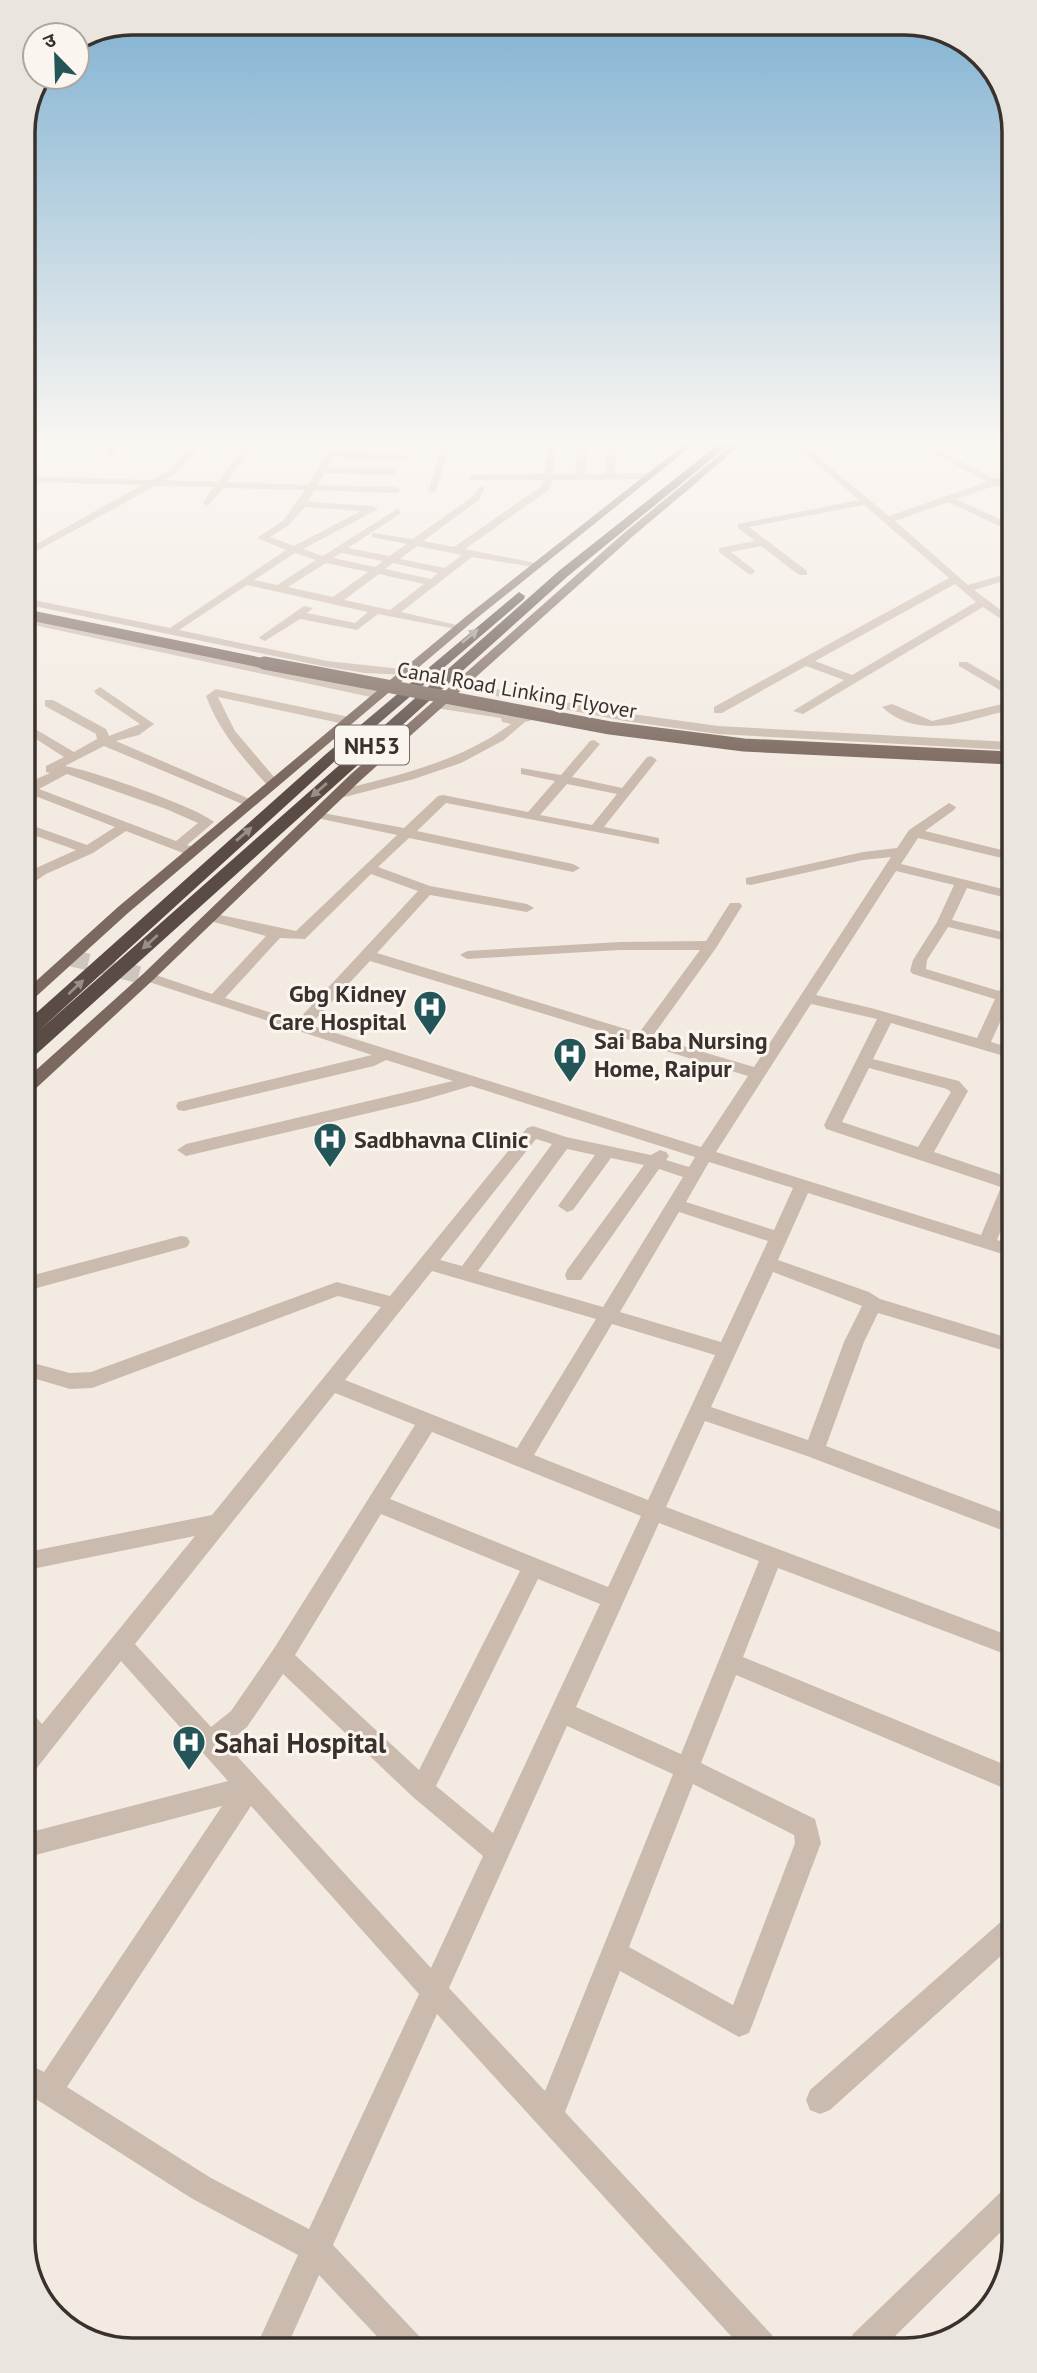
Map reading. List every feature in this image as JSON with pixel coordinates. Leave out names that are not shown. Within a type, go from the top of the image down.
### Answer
[{"type":"highway","name":"NH53","points":[[35,1024],[194,878],[433,667],[568,555]]},
{"type":"highway","name":"NH53","points":[[35,1045],[587,555]]},
{"type":"main road","points":[[35,990],[121,912],[457,628],[550,555]]},
{"type":"main road","points":[[35,1080],[148,977],[337,795],[604,555]]},
{"type":"main road","name":"Canal Road Linking Flyover","points":[[35,613],[508,703],[669,728],[811,742],[1002,748]]},
{"type":"main road","name":"Canal Road Linking Flyover","points":[[35,613],[331,677],[610,728],[744,745],[1002,760]]},
{"type":"street","points":[[176,628],[286,555]]},
{"type":"street","points":[[278,589],[329,555]]},
{"type":"street","points":[[334,555],[384,565],[434,580]]},
{"type":"street","points":[[335,601],[398,555]]},
{"type":"street","points":[[393,613],[468,555]]},
{"type":"street","points":[[479,555],[536,566]]},
{"type":"street","points":[[729,555],[750,572]]},
{"type":"street","points":[[778,555],[803,573]]},
{"type":"street","points":[[928,555],[1002,616]]},
{"type":"street","points":[[384,565],[434,580]]},
{"type":"street","points":[[313,566],[367,578],[434,580]]},
{"type":"street","points":[[966,589],[1002,578]]},
{"type":"street","points":[[718,710],[956,579]]},
{"type":"street","points":[[244,581],[457,628]]},
{"type":"street","points":[[265,638],[321,598]]},
{"type":"street","points":[[35,603],[327,664],[365,670],[407,672]]},
{"type":"street","points":[[799,711],[988,606],[1002,605]]},
{"type":"street","points":[[299,615],[357,627],[377,609]]},
{"type":"street","points":[[35,622],[380,695]]},
{"type":"street","points":[[806,662],[853,679]]},
{"type":"street","points":[[963,664],[1002,686]]},
{"type":"street","points":[[459,686],[612,715],[718,730],[1002,748]]},
{"type":"street","points":[[35,780],[72,756],[104,741],[135,732],[148,724],[100,691]]},
{"type":"street","points":[[274,784],[230,734],[212,696],[216,692],[349,722]]},
{"type":"street","points":[[49,703],[102,732],[104,741]]},
{"type":"street","points":[[439,705],[667,741],[769,752],[1002,760]]},
{"type":"street","points":[[888,707],[932,725],[1002,708]]},
{"type":"street","points":[[337,795],[471,755],[520,723],[488,712]]},
{"type":"street","points":[[35,734],[72,756]]},
{"type":"street","points":[[104,741],[252,803]]},
{"type":"street","points":[[531,817],[594,744]]},
{"type":"street","points":[[597,828],[651,760]]},
{"type":"street","points":[[35,782],[65,770],[79,772],[139,793],[206,822],[178,846]]},
{"type":"street","points":[[525,771],[625,793]]},
{"type":"street","points":[[35,790],[193,852]]},
{"type":"street","points":[[211,917],[237,922],[275,935],[300,936],[443,799],[654,841]]},
{"type":"street","points":[[521,1459],[705,1155],[914,833],[948,807]]},
{"type":"street","points":[[317,814],[573,868]]},
{"type":"street","points":[[35,876],[88,850],[125,826]]},
{"type":"street","points":[[35,831],[88,850]]},
{"type":"street","points":[[914,833],[1002,854]]},
{"type":"street","points":[[751,881],[863,856],[897,859],[963,883],[1002,893]]},
{"type":"street","points":[[369,868],[427,890],[527,908]]},
{"type":"street","points":[[963,883],[944,922],[920,960],[918,971],[1002,996]]},
{"type":"street","points":[[299,1028],[427,890]]},
{"type":"street","points":[[642,1039],[711,945],[735,906]]},
{"type":"street","points":[[944,922],[1002,936]]},
{"type":"street","points":[[215,1000],[275,935]]},
{"type":"street","points":[[467,955],[621,946],[711,945]]},
{"type":"street","points":[[367,955],[758,1074]]},
{"type":"street","points":[[148,977],[299,1028],[1002,1248]]},
{"type":"street","points":[[807,998],[886,1017],[1002,1051]]},
{"type":"street","points":[[982,1045],[1002,998]]},
{"type":"street","points":[[886,1017],[832,1125],[1002,1181]]},
{"type":"street","points":[[184,1106],[236,1096],[374,1061],[384,1054]]},
{"type":"street","points":[[863,1062],[953,1085],[960,1091],[929,1146],[920,1156]]},
{"type":"street","points":[[186,1150],[420,1097],[471,1081]]},
{"type":"street","points":[[35,1751],[534,1132],[563,1142],[655,1162],[694,1174]]},
{"type":"street","points":[[466,1274],[563,1142]]},
{"type":"street","points":[[574,1275],[655,1162],[672,1144]]},
{"type":"street","points":[[567,1206],[607,1152]]},
{"type":"street","points":[[275,2338],[803,1185]]},
{"type":"street","points":[[676,1205],[779,1238]]},
{"type":"street","points":[[986,1243],[1002,1205]]},
{"type":"street","points":[[35,1282],[181,1242]]},
{"type":"street","points":[[428,1263],[727,1351]]},
{"type":"street","points":[[768,1263],[862,1297],[873,1304],[1002,1343]]},
{"type":"street","points":[[35,1371],[71,1381],[92,1380],[337,1289],[395,1304]]},
{"type":"street","points":[[814,1450],[854,1342],[873,1304]]},
{"type":"street","points":[[331,1383],[653,1512],[1002,1643]]},
{"type":"street","points":[[700,1411],[814,1450],[1002,1521]]},
{"type":"street","points":[[210,1743],[239,1719],[281,1657],[427,1422]]},
{"type":"street","points":[[377,1503],[614,1600]]},
{"type":"street","points":[[35,1560],[220,1522]]},
{"type":"street","points":[[549,2116],[771,1557]]},
{"type":"street","points":[[422,1789],[533,1567]]},
{"type":"street","points":[[121,1645],[434,1991],[754,2338]]},
{"type":"street","points":[[281,1657],[422,1789],[498,1853]]},
{"type":"street","points":[[729,1662],[1002,1775]]},
{"type":"street","points":[[563,1713],[688,1769],[806,1828],[808,1843],[739,2023],[614,1953]]},
{"type":"street","points":[[35,1844],[249,1787]]},
{"type":"street","points":[[249,1787],[38,2084],[201,2188],[316,2249],[400,2338]]},
{"type":"street","points":[[820,2100],[1002,1938]]},
{"type":"street","points":[[871,2338],[1002,2211]]},
{"type":"tunnel","points":[[72,958],[148,977]]},
{"type":"place","name":"Gbg Kidney Care Hospital","points":[[430,1037]]},
{"type":"place","name":"Sai Baba Nursing Home, Raipur","points":[[570,1084]]},
{"type":"place","name":"Sadbhavna Clinic","points":[[330,1169]]},
{"type":"place","name":"Sahai Hospital","points":[[189,1772]]}]
